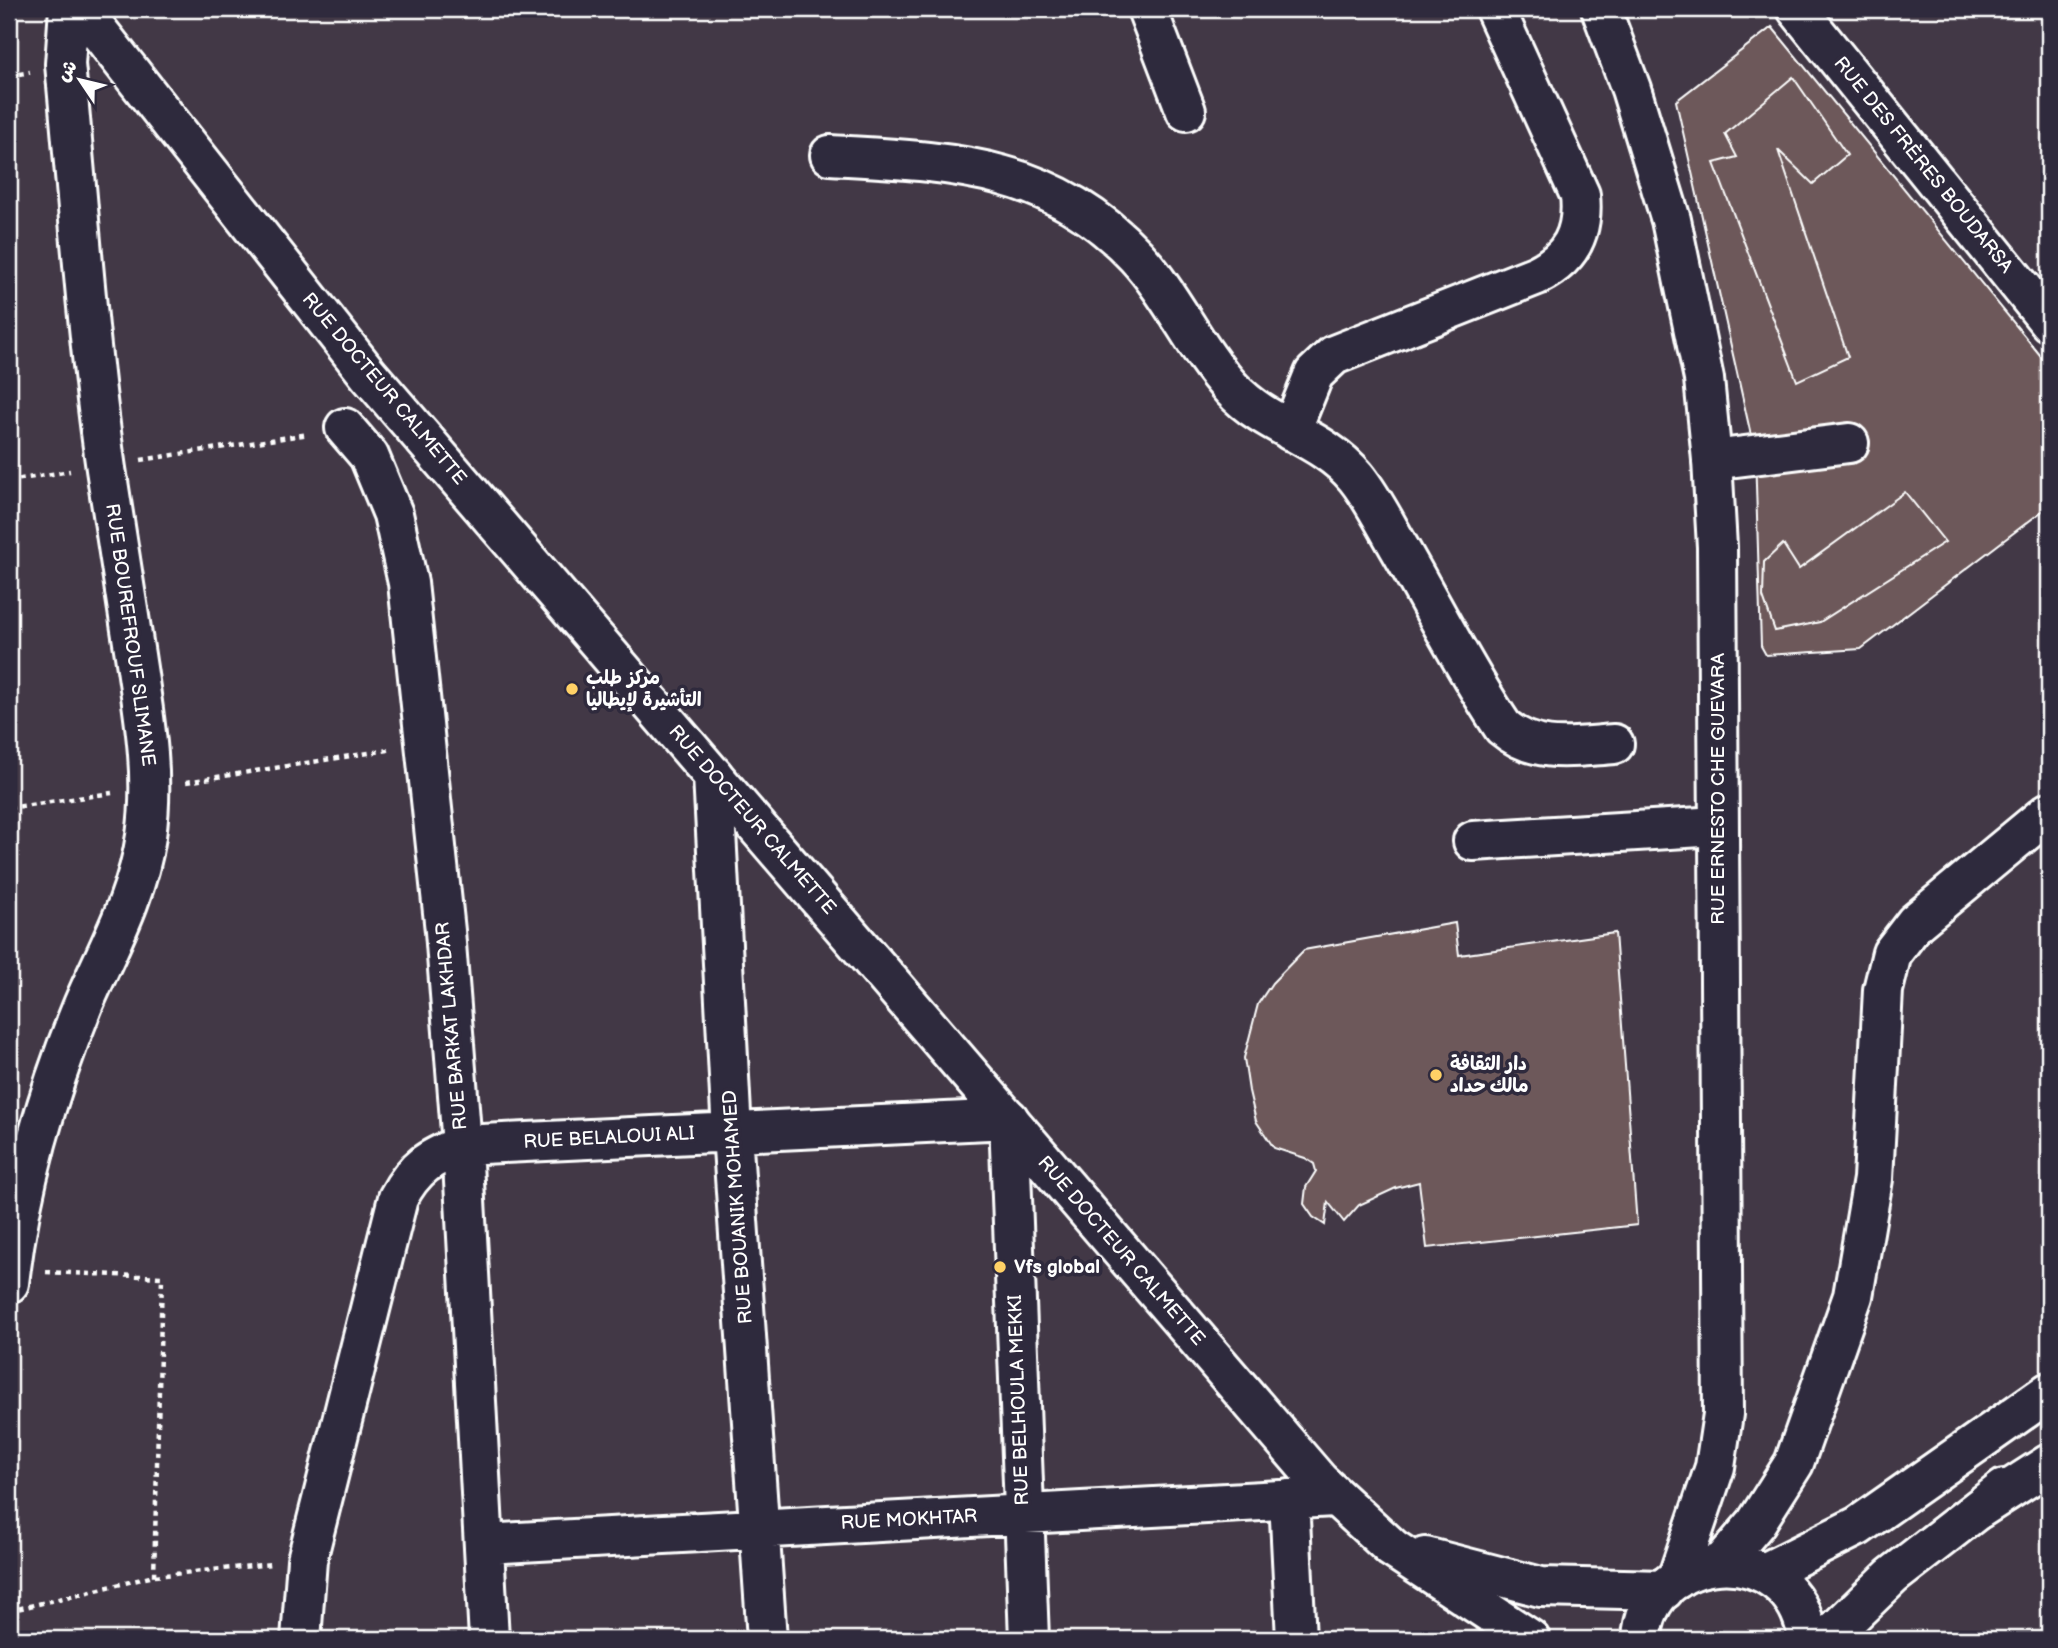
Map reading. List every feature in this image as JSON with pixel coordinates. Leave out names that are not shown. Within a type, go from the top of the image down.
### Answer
[{"type":"main road","name":"RUE BOUREFROUF SLIMANE","points":[[9,1277],[25,1190],[61,1065],[84,1003],[120,929],[136,883],[146,836],[150,788],[147,735],[106,465],[65,64],[69,9]]},
{"type":"main road","name":"RUE DOCTEUR CALMETTE","points":[[81,9],[368,374],[1334,1497],[1392,1548],[1530,1639]]},
{"type":"main road","points":[[1147,9],[1186,111]]},
{"type":"main road","points":[[1291,431],[1314,374],[1334,355],[1537,275],[1555,266],[1569,252],[1578,234],[1582,215],[1580,195],[1495,9]]},
{"type":"main road","name":"RUE ERNESTO CHE GUEVARA","points":[[1601,9],[1631,89],[1671,220],[1704,379],[1717,547],[1723,1414],[1715,1467],[1670,1584],[1650,1611],[1642,1639]]},
{"type":"main road","name":"RUE DES FRÈRES BOUDARSA","points":[[1797,9],[2049,322]]},
{"type":"main road","points":[[830,155],[938,161],[993,170],[1046,190],[1094,219],[1136,256],[1230,387],[1268,420],[1315,442],[1356,477],[1503,727],[1517,738],[1541,747],[1614,744]]},
{"type":"main road","name":"RUE BARKAT LAKHDAR","points":[[345,428],[369,456],[393,514],[408,583],[445,931],[462,1145],[489,1639]]},
{"type":"main road","points":[[1712,460],[1849,443]]},
{"type":"main road","name":"RUE BOUANIK MOHAMED","points":[[713,775],[732,1133],[767,1639]]},
{"type":"main road","points":[[1721,1564],[1756,1523],[1794,1463],[1853,1296],[1873,1179],[1883,990],[1892,953],[1915,923],[2049,812]]},
{"type":"main road","points":[[1473,841],[1718,826]]},
{"type":"main road","name":"RUE BELALOUI ALI","points":[[301,1638],[307,1560],[398,1198],[407,1181],[430,1158],[462,1145],[1009,1119]]},
{"type":"main road","name":"RUE BELHOULA MEKKI","points":[[1009,1119],[1029,1639]]},
{"type":"main road","points":[[1764,1573],[1858,1526],[2049,1392]]},
{"type":"main road","points":[[1827,1639],[1892,1576],[2049,1453]]},
{"type":"main road","points":[[1979,1510],[2049,1464]]},
{"type":"main road","name":"RUE MOKHTAR","points":[[484,1544],[1334,1497]]},
{"type":"main road","points":[[1289,1499],[1296,1639]]},
{"type":"main road","name":"RUE DOCTEUR CALMETTE","points":[[1392,1548],[1541,1587],[1670,1584]]},
{"type":"main road","points":[[1670,1584],[1721,1564],[1738,1564],[1764,1573],[1791,1594],[1805,1619],[1808,1639]]},
{"type":"path","points":[[9,481],[345,428]]},
{"type":"path","points":[[9,808],[424,744]]},
{"type":"path","points":[[9,1277],[162,1277],[154,1576]]},
{"type":"path","points":[[9,1611],[154,1576],[307,1560]]},
{"type":"building","points":[[1772,27],[2049,366],[2049,506],[1861,649],[1766,655],[1761,646],[1755,453],[1676,101]]},
{"type":"building","points":[[1793,77],[1847,155],[1813,184],[1778,150],[1848,357],[1797,381],[1714,163],[1737,157],[1725,134]]},
{"type":"building","points":[[1905,492],[1945,542],[1820,622],[1775,631],[1763,597],[1764,562],[1783,544],[1799,569]]},
{"type":"building","name":"دار الثقافة مالك حداد","points":[[1455,923],[1459,955],[1615,933],[1637,1225],[1427,1248],[1419,1182],[1396,1188],[1359,1205],[1344,1222],[1328,1202],[1325,1225],[1313,1217],[1304,1204],[1306,1187],[1316,1171],[1314,1164],[1305,1158],[1274,1148],[1256,1121],[1249,1091],[1244,1058],[1258,1004],[1272,983],[1304,950]]},
{"type":"place","name":"مركز طلب التأشيرة لإيطاليا","points":[[572,689]]},
{"type":"place","name":"دار الثقافة مالك حداد","points":[[1436,1075]]},
{"type":"place","name":"Vfs global","points":[[1000,1267]]}]
